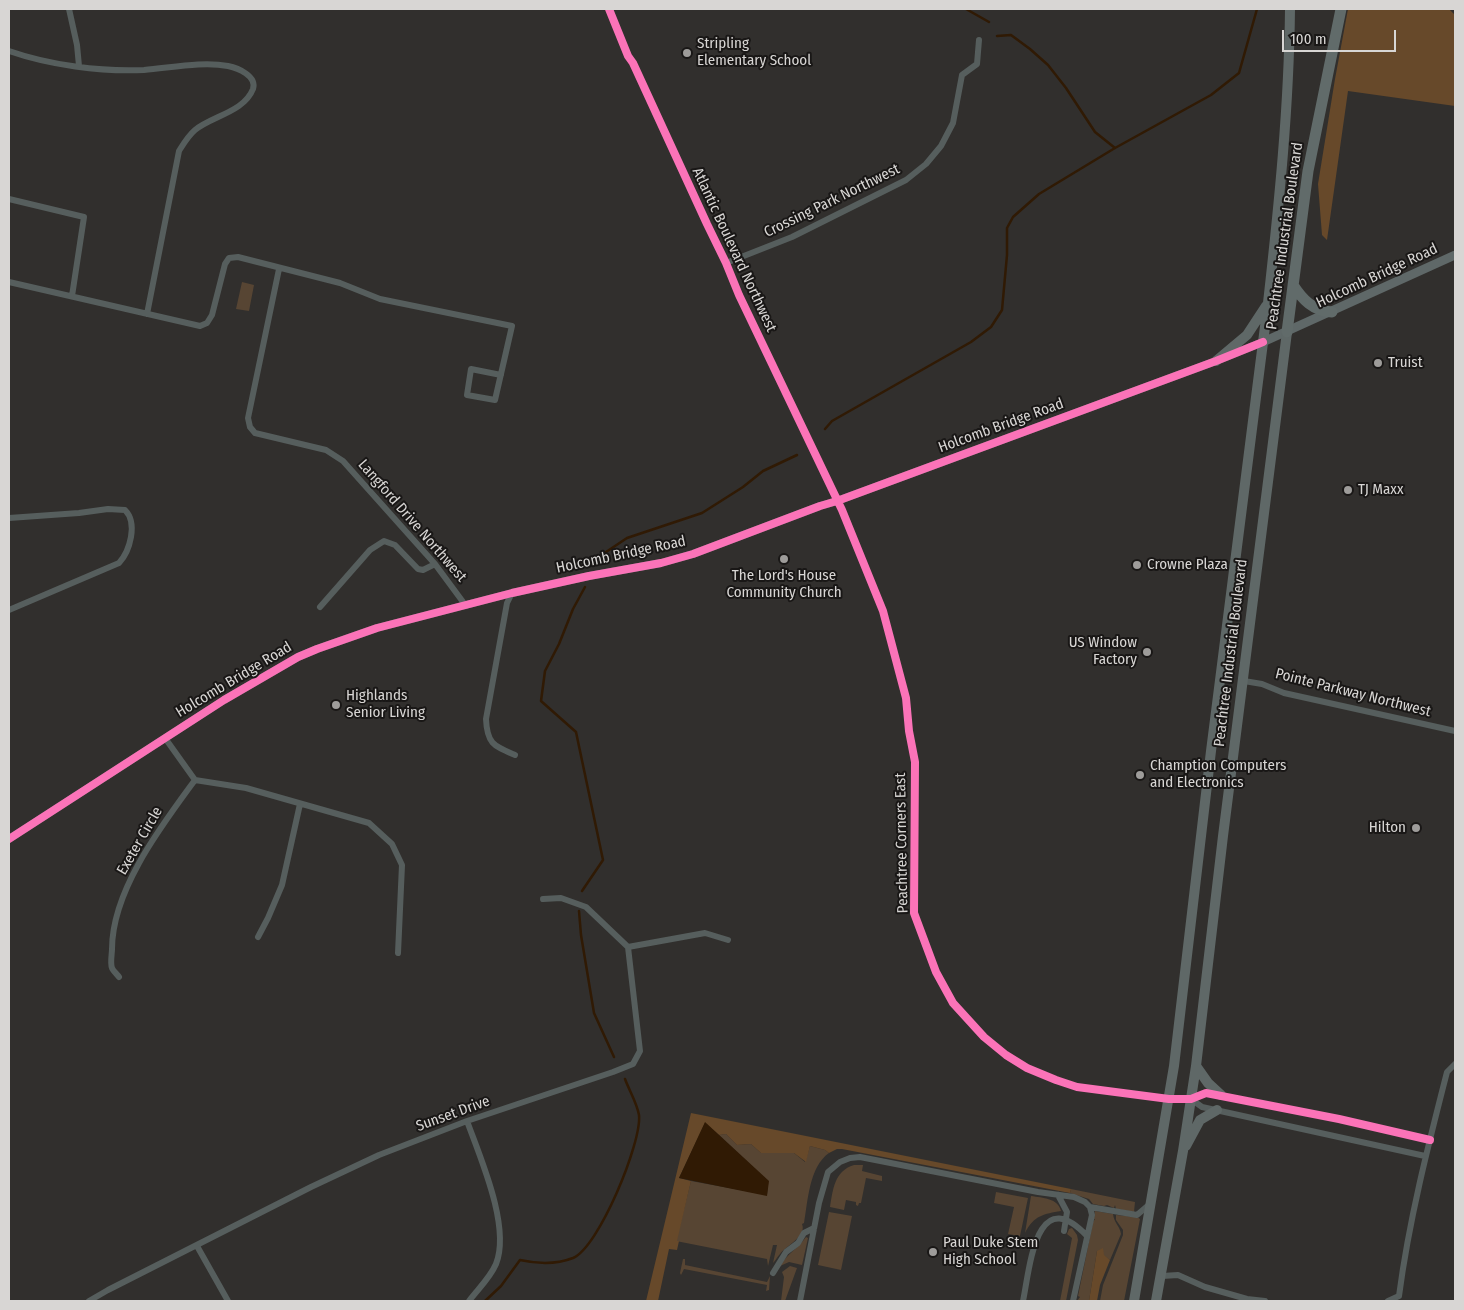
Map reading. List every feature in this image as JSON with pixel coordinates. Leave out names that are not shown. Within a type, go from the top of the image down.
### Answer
[{"type":"highway","name":"Peachtree Industrial Boulevard","points":[[1134,1301],[1169,1099],[1268,303],[1284,146],[1290,9]]},
{"type":"highway","name":"Peachtree Industrial Boulevard","points":[[1156,1301],[1184,1151],[1196,1066],[1223,836],[1244,681],[1249,626],[1308,171],[1327,70],[1341,9]]},
{"type":"highway","points":[[1293,285],[1300,296],[1313,306],[1325,312],[1332,312]]},
{"type":"highway","points":[[1216,361],[1247,335],[1268,303]]},
{"type":"highway","points":[[1196,1066],[1208,1083],[1221,1095]]},
{"type":"highway","points":[[1184,1151],[1200,1120],[1217,1110]]},
{"type":"main road","name":"Holcomb Bridge Road","points":[[1263,342],[1455,255]]},
{"type":"street","points":[[69,9],[77,45],[78,66]]},
{"type":"street","name":"Atlantic Boulevard Northwest","points":[[609,9],[628,56],[634,63],[706,224],[837,501]]},
{"type":"street","name":"Crossing Park Northwest","points":[[726,263],[792,237],[906,180],[926,164],[941,146],[953,123],[962,75],[978,64],[979,40]]},
{"type":"street","points":[[9,51],[31,59],[98,70],[117,71],[193,65],[226,65],[241,71],[252,79],[254,85],[252,90],[241,104],[196,129],[179,151],[147,314]]},
{"type":"street","points":[[9,200],[84,217],[72,296]]},
{"type":"street","points":[[9,282],[200,326],[207,323],[212,315],[225,264],[229,258],[238,257],[279,269],[340,283],[380,299],[512,326],[501,375],[495,400],[467,395],[471,370],[501,375]]},
{"type":"street","name":"Langford Drive Northwest","points":[[279,269],[248,418],[250,427],[255,433],[326,450],[343,461],[435,564],[466,606]]},
{"type":"street","name":"Holcomb Bridge Road","points":[[9,839],[224,700],[298,657],[317,649],[377,628],[512,593],[661,563],[693,554],[1263,342]]},
{"type":"street","name":"Peachtree Corners East","points":[[837,501],[864,561],[883,611],[906,698],[909,731],[915,762],[914,913],[936,972],[953,1002],[984,1036],[1006,1055],[1028,1068],[1077,1088],[1169,1099],[1190,1099]]},
{"type":"street","points":[[9,518],[122,509],[130,516],[131,540],[128,550],[116,564],[9,610]]},
{"type":"street","points":[[320,607],[370,550],[384,541],[395,545],[418,569],[423,570],[435,564]]},
{"type":"street","points":[[512,593],[508,603],[486,719],[486,734],[494,746],[515,755]]},
{"type":"street","name":"Pointe Parkway Northwest","points":[[1244,681],[1262,684],[1284,693],[1455,731]]},
{"type":"street","points":[[165,738],[195,780],[246,788],[369,823],[392,844],[402,864],[398,953]]},
{"type":"street","name":"Exeter Circle","points":[[119,977],[112,967],[112,940],[120,906],[138,863],[195,780]]},
{"type":"street","points":[[258,937],[282,885],[300,804]]},
{"type":"street","points":[[543,899],[561,898],[586,907],[628,947],[705,934],[728,940]]},
{"type":"street","name":"Sunset Drive","points":[[90,1301],[108,1290],[311,1187],[379,1155],[468,1121],[633,1064],[640,1052],[628,947]]},
{"type":"street","points":[[1388,1301],[1399,1296],[1402,1270],[1425,1159],[1447,1072],[1455,1064]]},
{"type":"street","points":[[1190,1099],[1206,1093],[1221,1095],[1430,1140]]},
{"type":"street","points":[[1190,1099],[1201,1106],[1425,1159]]},
{"type":"street","points":[[468,1121],[490,1185],[498,1219],[500,1243],[497,1263],[491,1275],[469,1301]]},
{"type":"street","points":[[800,1301],[819,1203],[828,1172],[840,1162],[860,1157],[1074,1197],[1085,1202],[1090,1208],[1092,1215],[1073,1301]]},
{"type":"street","points":[[1058,1195],[1065,1207],[1066,1220],[1064,1231]]},
{"type":"street","points":[[1090,1208],[1137,1215],[1152,1202]]},
{"type":"street","points":[[1023,1301],[1036,1239],[1043,1226],[1052,1220],[1066,1220],[1076,1224],[1087,1236]]},
{"type":"street","points":[[773,1273],[786,1252],[798,1244],[804,1234],[814,1228]]},
{"type":"street","points":[[197,1246],[228,1301]]},
{"type":"street","points":[[1162,1276],[1178,1275],[1205,1287],[1247,1299],[1265,1301]]},
{"type":"shaded area","points":[[1348,9],[1449,9],[1455,15],[1455,106],[1348,91],[1327,240],[1322,235],[1318,184]]},
{"type":"shaded area","points":[[242,282],[254,285],[249,311],[236,309]]},
{"type":"shaded area","points":[[691,1113],[1071,1189],[1070,1193],[842,1149],[829,1153],[810,1146],[806,1162],[794,1153],[761,1153],[751,1144],[737,1145],[726,1134],[719,1135],[705,1123],[679,1178],[691,1181],[677,1241],[679,1241],[677,1250],[669,1249],[658,1301],[646,1301]]},
{"type":"shaded area","points":[[705,1122],[769,1181],[767,1196],[679,1178]]},
{"type":"shaded area","points":[[726,1134],[737,1145],[751,1144],[761,1153],[794,1153],[805,1162],[810,1146],[829,1153],[822,1159],[813,1176],[804,1223],[802,1224],[802,1232],[773,1263],[777,1245],[773,1245],[768,1266],[767,1259],[676,1241],[691,1181],[767,1195],[768,1181],[719,1135]]},
{"type":"shaded area","points":[[854,1165],[863,1165],[862,1171],[882,1176],[882,1181],[866,1178],[861,1203],[858,1206],[856,1202],[846,1200],[844,1210],[830,1207],[838,1176]]},
{"type":"shaded area","points":[[1071,1189],[1135,1202],[1134,1212],[1116,1209],[1115,1205],[1114,1208],[1107,1205],[1093,1204],[1089,1199],[1070,1193]]},
{"type":"shaded area","points":[[996,1192],[1028,1198],[1020,1236],[1008,1234],[1014,1207],[994,1203]]},
{"type":"shaded area","points":[[1031,1196],[1045,1198],[1057,1203],[1061,1211],[1040,1216],[1032,1222],[1025,1233]]},
{"type":"shaded area","points":[[1095,1211],[1113,1214],[1121,1234],[1110,1260],[1097,1251],[1089,1301],[1077,1301],[1080,1297],[1078,1296],[1095,1219]]},
{"type":"shaded area","points":[[829,1212],[852,1216],[841,1270],[818,1265]]},
{"type":"shaded area","points":[[1116,1215],[1140,1219],[1124,1301],[1100,1301],[1103,1285],[1123,1235],[1123,1230],[1116,1220]]},
{"type":"shaded area","points":[[1072,1228],[1078,1240],[1066,1301],[1060,1301],[1072,1238],[1067,1234],[1069,1229]]},
{"type":"shaded area","points":[[806,1237],[808,1238],[802,1265],[789,1262],[780,1266],[786,1258]]},
{"type":"shaded area","points":[[1103,1248],[1104,1255],[1110,1260],[1100,1285],[1097,1301],[1089,1301],[1097,1251]]},
{"type":"shaded area","points":[[683,1259],[685,1259],[685,1265],[767,1282],[770,1276],[769,1290],[766,1291],[767,1285],[684,1269],[681,1275]]},
{"type":"shaded area","points":[[790,1266],[797,1268],[785,1301],[781,1301],[784,1277],[782,1272]]},
{"type":"waterway","points":[[966,9],[989,22]]},
{"type":"waterway","points":[[825,429],[832,421],[971,342],[991,327],[1002,310],[1007,255],[1007,228],[1013,217],[1039,194],[1115,148],[1211,95],[1239,73],[1257,9]]},
{"type":"waterway","points":[[997,36],[1011,35],[1048,65],[1066,88],[1095,132],[1115,148]]},
{"type":"waterway","points":[[594,560],[627,538],[702,513],[743,487],[763,471],[797,455]]},
{"type":"waterway","points":[[582,891],[603,860],[576,732],[541,701],[545,671],[585,587]]},
{"type":"waterway","points":[[579,911],[581,935],[594,1013],[614,1057]]},
{"type":"waterway","points":[[485,1301],[501,1286],[520,1260],[546,1263],[560,1262],[573,1258],[583,1250],[595,1235],[617,1192],[634,1147],[638,1128],[638,1110],[625,1079]]},
{"type":"cycle path","points":[[609,9],[628,56],[633,63],[726,263],[739,295],[842,510],[883,611],[906,698],[909,731],[915,762],[914,913],[936,972],[953,1003],[984,1037],[1006,1055],[1027,1068],[1077,1087],[1169,1099],[1191,1099],[1206,1093],[1339,1119],[1430,1140]]},
{"type":"cycle path","points":[[9,839],[224,700],[298,657],[317,649],[377,628],[512,593],[661,563],[693,554],[1263,342]]},
{"type":"place","name":"Stripling Elementary School","points":[[687,53]]},
{"type":"place","name":"Truist","points":[[1378,363]]},
{"type":"place","name":"TJ Maxx","points":[[1348,490]]},
{"type":"place","name":"The Lord's House Community Church","points":[[784,559]]},
{"type":"place","name":"Crowne Plaza","points":[[1137,565]]},
{"type":"place","name":"US Window Factory","points":[[1147,652]]},
{"type":"place","name":"Highlands Senior Living","points":[[336,705]]},
{"type":"place","name":"Chamption Computers and Electronics","points":[[1140,775]]},
{"type":"place","name":"Hilton","points":[[1416,828]]},
{"type":"place","name":"Paul Duke Stem High School","points":[[933,1252]]}]
